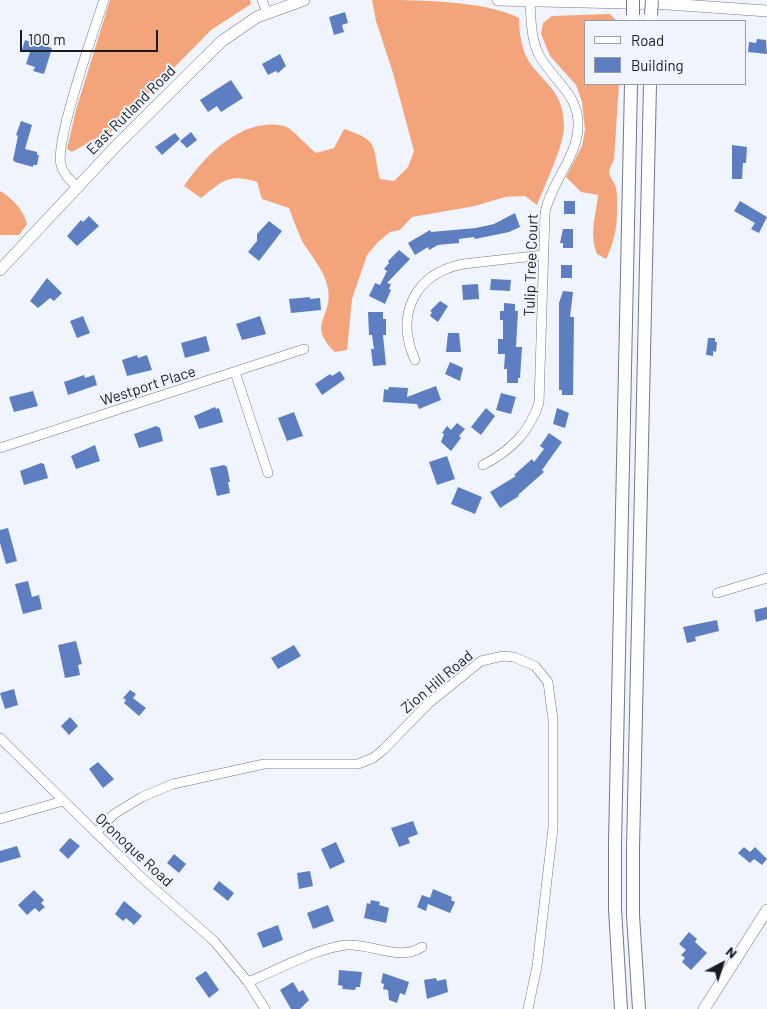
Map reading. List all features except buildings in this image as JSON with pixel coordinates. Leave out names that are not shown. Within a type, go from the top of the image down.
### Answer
[{"type":"highway","points":[[633,0],[633,18]]},
{"type":"highway","points":[[651,18],[652,0]]},
{"type":"highway","points":[[621,1009],[615,918],[615,851],[631,85]]},
{"type":"highway","points":[[639,1009],[633,915],[633,848],[650,85]]},
{"type":"main road","name":"East Rutland Road","points":[[0,270],[77,187],[222,41],[248,22],[287,3],[304,0]]},
{"type":"main road","points":[[498,0],[668,4],[767,11]]},
{"type":"main road","points":[[704,1009],[767,910]]},
{"type":"street","points":[[77,187],[68,178],[60,164],[60,146],[81,70],[104,0]]},
{"type":"street","points":[[262,0],[266,13]]},
{"type":"street","name":"Tulip Tree Court","points":[[483,465],[504,452],[523,435],[530,425],[539,403],[542,374],[543,255],[548,200],[576,143],[579,118],[570,94],[539,55],[532,32],[530,2]]},
{"type":"street","points":[[415,360],[407,338],[408,314],[417,292],[432,276],[452,266],[543,255]]},
{"type":"street","name":"Westport Place","points":[[0,448],[304,349]]},
{"type":"street","points":[[235,372],[268,473]]},
{"type":"street","points":[[717,593],[767,578]]},
{"type":"street","name":"Zion Hill Road","points":[[96,833],[114,814],[142,797],[173,784],[264,764],[358,764],[373,758],[429,703],[481,661],[503,656],[525,660],[535,666],[548,682],[553,720],[553,828],[536,966],[528,1009]]},
{"type":"street","name":"Oronoque Road","points":[[0,738],[140,876],[214,940],[248,982],[265,1009]]},
{"type":"street","points":[[0,819],[63,801]]},
{"type":"street","points":[[248,982],[340,946],[358,946],[404,953],[422,947]]},
{"type":"shaded area","points":[[110,0],[250,0],[251,4],[211,30],[105,138],[98,137],[72,152],[67,149],[76,110]]},
{"type":"shaded area","points":[[372,0],[468,4],[504,12],[519,18],[523,49],[532,66],[558,98],[564,125],[558,153],[537,205],[525,196],[505,197],[475,206],[412,217],[400,230],[390,232],[377,243],[367,255],[352,299],[347,350],[335,352],[322,334],[321,327],[329,299],[326,282],[321,270],[302,241],[289,208],[262,199],[257,182],[247,179],[226,180],[201,198],[184,186],[202,163],[226,141],[254,127],[269,124],[287,127],[316,153],[334,148],[344,129],[356,133],[369,141],[375,151],[380,179],[394,181],[408,167],[414,151],[393,73],[376,21]]},
{"type":"shaded area","points":[[610,14],[616,20],[584,20],[584,85],[619,85],[614,160],[609,171],[617,191],[617,219],[611,248],[606,259],[597,254],[594,239],[598,195],[581,192],[566,177],[582,146],[585,130],[582,102],[576,85],[550,56],[541,34],[543,23],[552,16]]},
{"type":"shaded area","points":[[0,191],[17,205],[23,214],[27,224],[19,235],[0,235]]}]
